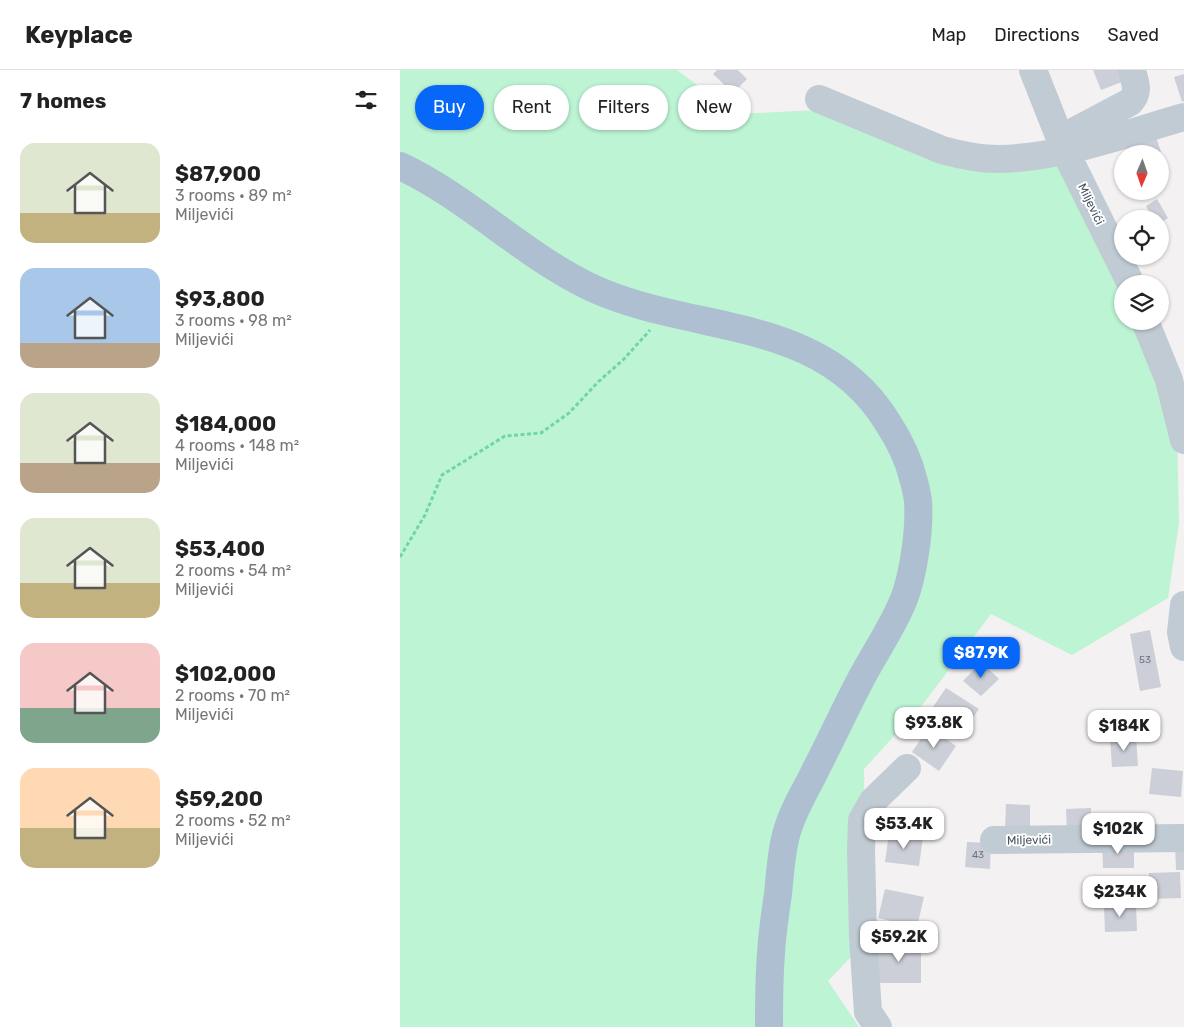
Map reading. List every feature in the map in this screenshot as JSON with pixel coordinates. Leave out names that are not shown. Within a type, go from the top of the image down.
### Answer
[{"type":"main road","points":[[400,166],[457,199],[536,257],[586,285],[618,300],[735,327],[786,342],[818,357],[851,379],[878,406],[900,442],[911,469],[918,499],[918,535],[911,571],[902,605],[860,682],[796,808],[787,833],[781,864],[770,957],[769,1027]]},
{"type":"street","name":"Miljevići","points":[[1033,70],[1063,145],[1126,275]]},
{"type":"street","points":[[1063,145],[1130,102],[1136,95],[1132,70]]},
{"type":"street","points":[[819,99],[924,144],[960,155],[998,159],[1184,117]]},
{"type":"street","points":[[1149,330],[1168,380],[1184,440]]},
{"type":"street","points":[[1168,380],[1184,405]]},
{"type":"street","points":[[1184,605],[1181,632],[1184,647]]},
{"type":"street","points":[[878,1027],[868,1012],[863,937],[862,820],[873,801],[907,768]]},
{"type":"street","name":"Miljevići","points":[[994,840],[1184,838]]},
{"type":"path","points":[[400,557],[425,516],[442,475],[505,436],[541,433],[569,413],[598,382],[624,359],[665,312]]},
{"type":"green space","points":[[400,70],[677,70],[697,85],[678,85],[678,130],[751,130],[751,113],[818,110],[932,153],[1059,158],[1118,275],[1114,275],[1114,330],[1140,330],[1177,426],[1179,523],[1168,598],[1072,655],[991,614],[923,704],[864,769],[865,942],[828,981],[859,1027],[400,1027]]},
{"type":"building","points":[[717,70],[738,70],[747,79],[741,85],[725,85],[713,74]]},
{"type":"building","points":[[1093,70],[1123,70],[1127,80],[1101,90]]},
{"type":"building","points":[[1184,74],[1184,101],[1182,102],[1174,77]]},
{"type":"building","points":[[1155,134],[1159,145],[1127,145],[1126,143]]},
{"type":"building","points":[[1158,200],[1163,210],[1148,210],[1146,206]]},
{"type":"building","points":[[1150,630],[1161,687],[1140,691],[1130,634]]},
{"type":"building","points":[[981,662],[999,679],[981,696],[963,681]]},
{"type":"building","points":[[946,688],[979,709],[959,738],[926,717]]},
{"type":"building","points":[[929,727],[956,746],[939,771],[912,752]]},
{"type":"building","points":[[1136,736],[1138,766],[1112,767],[1110,737]]},
{"type":"building","points":[[1152,768],[1183,771],[1181,797],[1149,794]]},
{"type":"building","points":[[1006,804],[1030,805],[1030,831],[1005,830]]},
{"type":"building","points":[[1091,808],[1091,834],[1067,835],[1066,809]]},
{"type":"building","points":[[889,833],[923,837],[919,866],[885,862]]},
{"type":"building","points":[[1134,841],[1134,868],[1103,868],[1102,842]]},
{"type":"building","points":[[967,842],[991,843],[990,869],[965,867]]},
{"type":"building","points":[[1184,843],[1184,870],[1176,870],[1175,844]]},
{"type":"building","points":[[1180,872],[1181,898],[1149,899],[1149,873]]},
{"type":"building","points":[[885,889],[924,897],[917,927],[878,918]]},
{"type":"building","points":[[1136,905],[1137,931],[1105,932],[1104,906]]},
{"type":"building","points":[[878,943],[921,943],[921,983],[878,983]]}]
